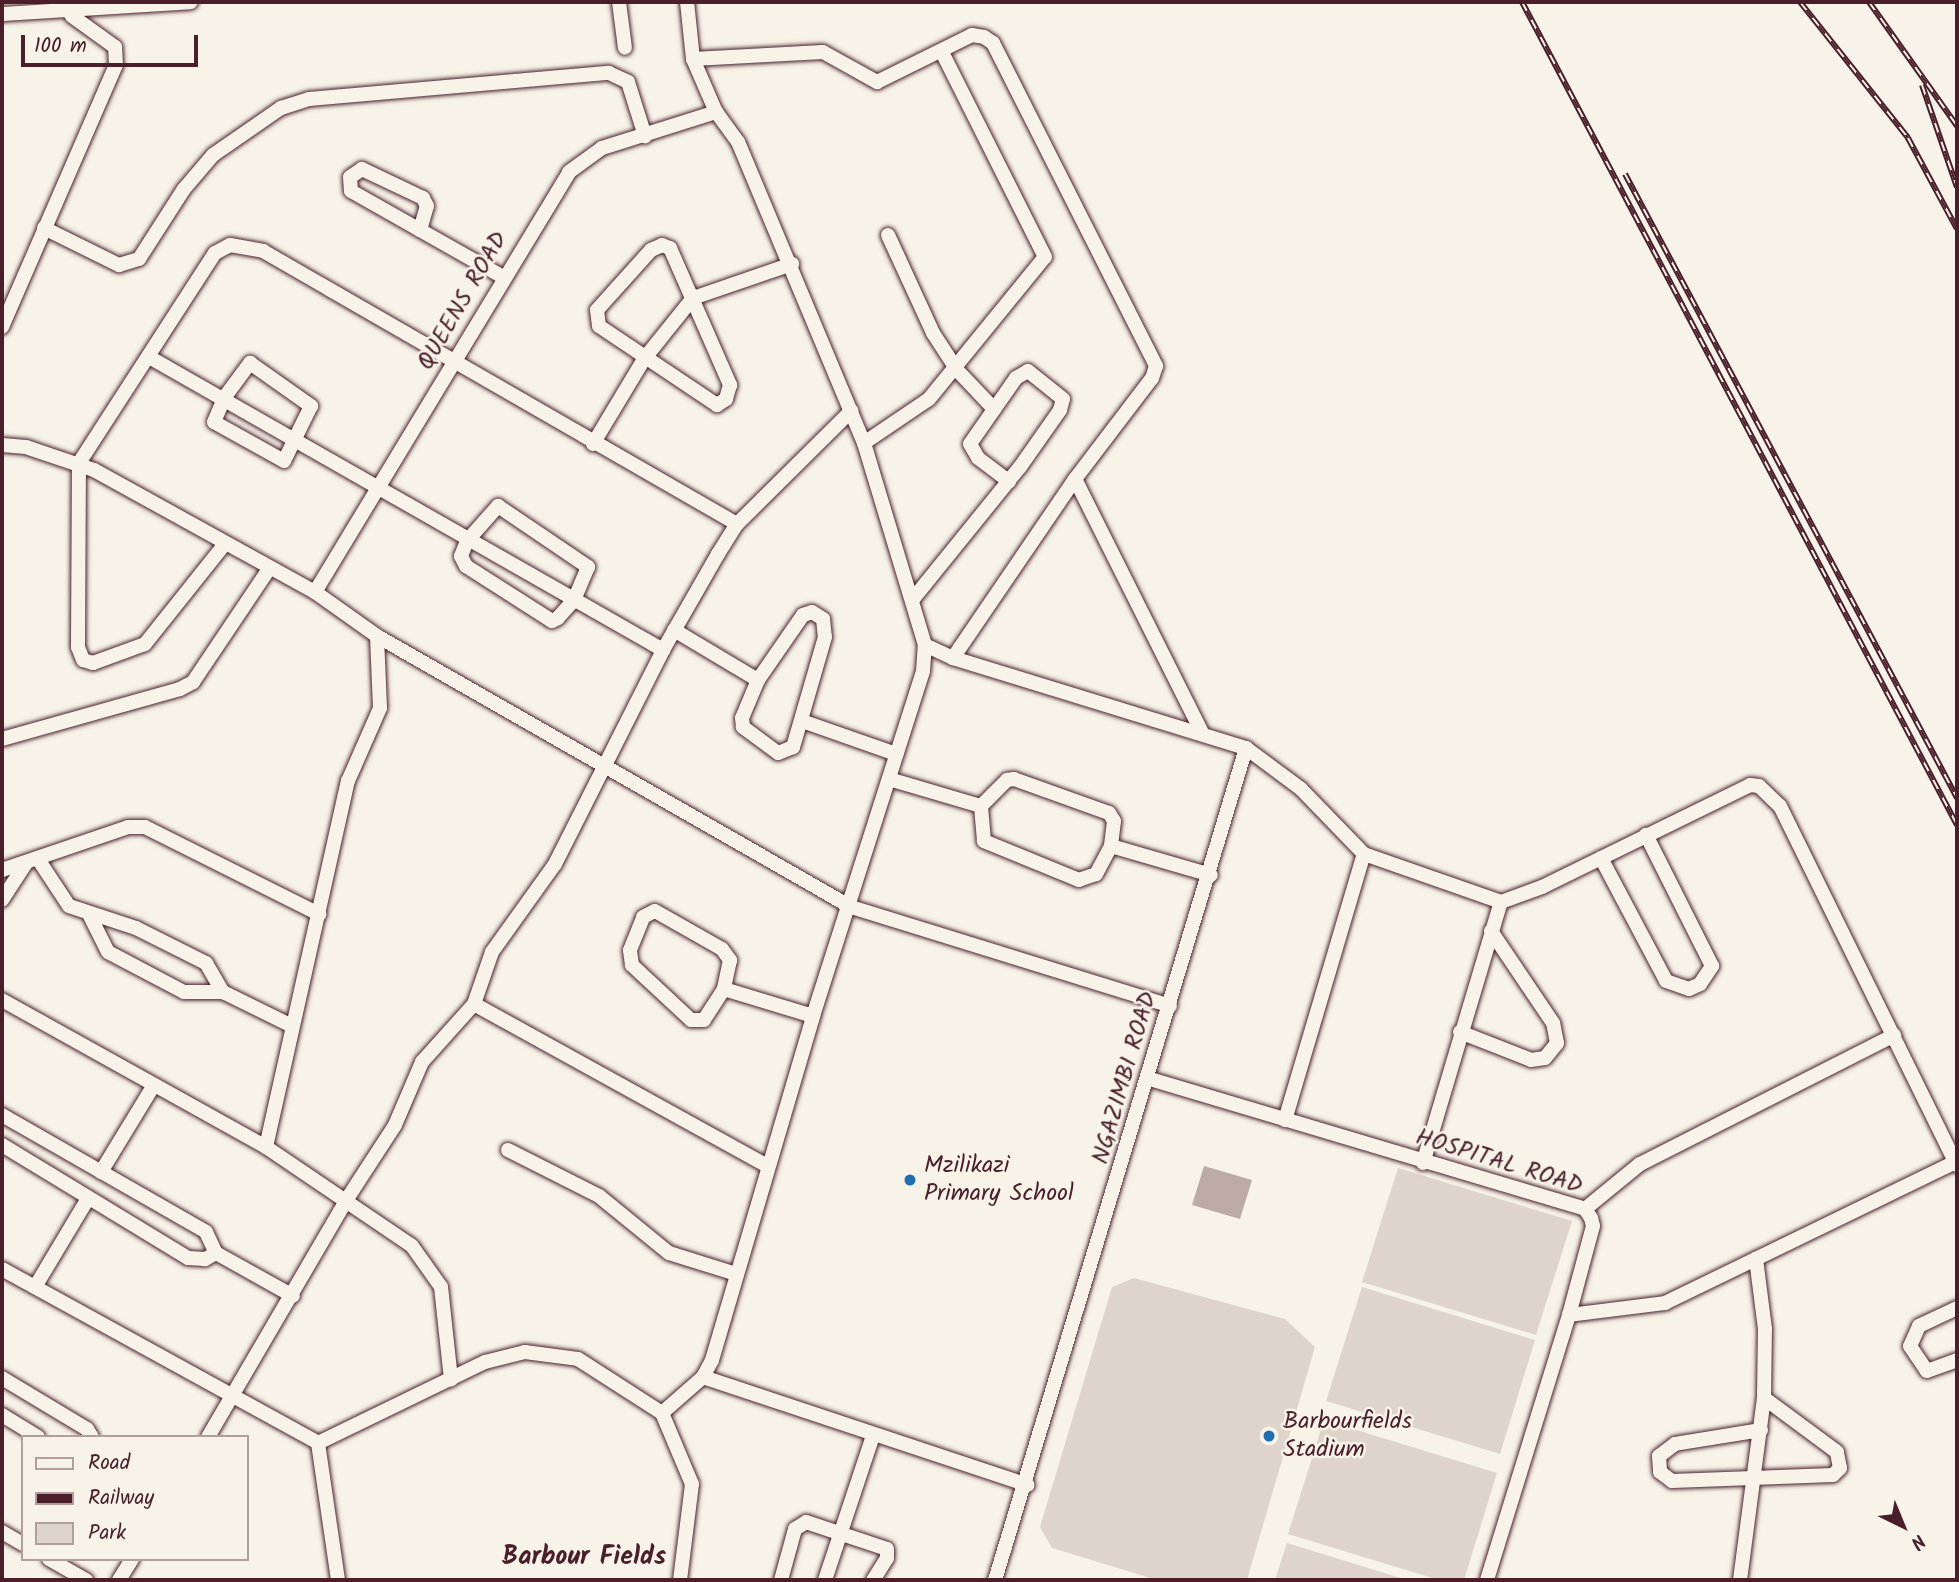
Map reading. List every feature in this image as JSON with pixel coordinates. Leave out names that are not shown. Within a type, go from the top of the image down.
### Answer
[{"type":"street","points":[[2,13],[66,6],[191,2]]},
{"type":"street","points":[[620,2],[625,48]]},
{"type":"street","points":[[662,1413],[703,1377],[813,1016],[851,907],[923,671],[925,645],[914,599],[864,443],[792,264],[738,142],[716,112],[693,59],[687,2]]},
{"type":"street","points":[[2,327],[116,65],[115,47],[66,6]]},
{"type":"street","points":[[693,59],[823,52],[877,82],[972,35],[993,43],[1156,366],[1152,378],[1075,479],[953,658]]},
{"type":"street","points":[[864,443],[929,398],[957,370],[1045,257],[942,52]]},
{"type":"street","points":[[44,228],[119,265],[139,259],[184,189],[213,155],[281,108],[309,99],[609,74],[628,82],[645,136]]},
{"type":"street","name":"QUEENS ROAD","points":[[315,592],[380,490],[503,277],[569,173],[603,148],[716,112]]},
{"type":"street","points":[[420,230],[427,206],[423,198],[362,169],[350,177],[351,191],[503,277]]},
{"type":"street","points":[[888,235],[933,333],[957,370],[994,409]]},
{"type":"street","points":[[224,545],[145,644],[93,663],[83,660],[78,647],[79,463],[215,253],[230,245],[263,251],[593,444],[737,524]]},
{"type":"street","points":[[662,245],[670,248],[693,298],[730,384],[726,399],[717,405],[644,359],[599,326],[597,310],[651,250],[662,245]]},
{"type":"street","points":[[593,444],[644,359],[693,298],[792,264]]},
{"type":"street","points":[[149,357],[298,439],[467,541],[663,650]]},
{"type":"street","points":[[250,363],[309,401],[311,412],[298,439],[281,461],[217,426],[214,418],[224,397],[250,363]]},
{"type":"street","points":[[914,599],[1009,481],[1060,410],[1063,399],[1028,371],[1016,378],[971,449],[1009,481]]},
{"type":"street","points":[[209,1435],[293,1296],[347,1199],[396,1125],[428,1052],[474,1004],[492,952],[555,864],[663,650],[737,524],[851,411]]},
{"type":"street","points":[[2,445],[26,447],[79,463],[224,545],[315,592],[377,636],[851,907],[1170,1006]]},
{"type":"street","points":[[1075,479],[1202,733]]},
{"type":"street","points":[[498,506],[584,560],[587,573],[574,600],[552,621],[470,572],[461,556],[467,541],[498,506]]},
{"type":"street","points":[[2,738],[180,689],[193,682],[269,569]]},
{"type":"street","points":[[819,614],[825,637],[802,721],[793,747],[778,753],[743,727],[758,680],[803,615],[819,614]]},
{"type":"street","points":[[674,630],[758,680]]},
{"type":"street","points":[[266,1147],[348,781],[380,708],[377,636]]},
{"type":"street","points":[[925,645],[953,658],[1246,748],[1301,789],[1364,854],[1501,902],[1601,858],[1750,785],[1768,792],[1780,806],[1956,1163],[1655,1306],[1569,1315]]},
{"type":"street","points":[[802,721],[896,754]]},
{"type":"street","name":"NGAZIMBI ROAD","points":[[995,1580],[1027,1485],[1150,1079],[1246,748]]},
{"type":"street","points":[[889,779],[981,806]]},
{"type":"street","points":[[1014,779],[1109,813],[1114,821],[1111,846],[1096,874],[1079,880],[984,841],[981,806],[1007,780],[1014,779]]},
{"type":"street","points":[[2,870],[128,828],[145,827],[318,914]]},
{"type":"street","points":[[1601,858],[1666,981],[1689,989],[1699,984],[1712,966],[1646,835]]},
{"type":"street","points":[[1111,846],[1211,875]]},
{"type":"street","points":[[1285,1120],[1364,854]]},
{"type":"street","points":[[2,900],[32,861]]},
{"type":"street","points":[[32,861],[64,901],[90,916],[136,928],[205,962],[223,992]]},
{"type":"street","points":[[1423,1163],[1501,902]]},
{"type":"street","points":[[655,911],[722,949],[730,960],[724,989],[708,1017],[691,1020],[632,965],[631,950],[643,917],[655,911]]},
{"type":"street","points":[[90,916],[108,952],[184,992],[223,992],[292,1026]]},
{"type":"street","points":[[1460,1032],[1531,1060],[1545,1058],[1557,1043],[1553,1024],[1491,931]]},
{"type":"street","points":[[724,989],[813,1016]]},
{"type":"street","points":[[2,1000],[152,1088],[266,1147],[347,1199],[412,1246],[434,1270],[443,1301],[451,1379]]},
{"type":"street","points":[[474,1004],[768,1166]]},
{"type":"street","points":[[1585,1209],[1640,1164],[1894,1035]]},
{"type":"street","name":"HOSPITAL ROAD","points":[[1150,1079],[1423,1163],[1585,1209],[1593,1226],[1569,1315],[1487,1580]]},
{"type":"street","points":[[101,1172],[152,1088]]},
{"type":"street","points":[[2,1115],[206,1232],[216,1253],[293,1296]]},
{"type":"street","points":[[2,1145],[87,1200],[188,1258],[205,1259],[216,1253]]},
{"type":"street","points":[[508,1150],[599,1196],[669,1253],[736,1275]]},
{"type":"street","points":[[35,1287],[87,1200]]},
{"type":"street","points":[[1740,1580],[1756,1478],[1764,1398],[1765,1329],[1756,1259]]},
{"type":"street","points":[[2,1269],[318,1443]]},
{"type":"street","points":[[1957,1308],[1919,1326],[1910,1339],[1913,1354],[1927,1371],[1957,1360]]},
{"type":"street","points":[[318,1443],[504,1355],[547,1352],[578,1359],[662,1413],[692,1483],[680,1580]]},
{"type":"street","points":[[703,1377],[873,1436],[1027,1485]]},
{"type":"street","points":[[2,1378],[87,1429],[91,1435]]},
{"type":"street","points":[[1760,1430],[1675,1444],[1664,1449],[1658,1464],[1672,1481],[1823,1478],[1840,1468],[1841,1459],[1826,1441],[1764,1398]]},
{"type":"street","points":[[2,1415],[35,1435]]},
{"type":"street","points":[[825,1580],[873,1436]]},
{"type":"street","points":[[318,1443],[338,1580]]},
{"type":"street","points":[[782,1580],[797,1525],[806,1522],[889,1551],[873,1580]]},
{"type":"street","points":[[2,1532],[21,1543]]},
{"type":"street","points":[[53,1561],[86,1580]]},
{"type":"street","points":[[119,1580],[131,1561]]},
{"type":"green space","points":[[1398,1168],[1572,1221],[1536,1335],[1362,1282]]},
{"type":"green space","points":[[1134,1278],[1285,1319],[1315,1347],[1247,1580],[1157,1580],[1052,1548],[1040,1527],[1112,1287]]},
{"type":"green space","points":[[1362,1287],[1535,1340],[1500,1454],[1326,1401]]},
{"type":"green space","points":[[1324,1420],[1497,1473],[1464,1580],[1439,1580],[1288,1534]]},
{"type":"green space","points":[[1287,1543],[1407,1580],[1275,1580]]},
{"type":"shaded area","points":[[1204,1166],[1252,1180],[1240,1219],[1192,1205]]},
{"type":"railway","points":[[1522,2],[1957,825]]},
{"type":"railway","points":[[1800,2],[1908,138],[1957,229]]},
{"type":"railway","points":[[1869,2],[1957,126]]},
{"type":"railway","points":[[1922,85],[1957,187]]},
{"type":"railway","points":[[1625,174],[1957,798]]},
{"type":"place","name":"Mzilikazi Primary School","points":[[910,1180]]},
{"type":"place","name":"Barbourfields Stadium","points":[[1269,1436]]},
{"type":"district","name":"Barbour Fields","points":[[584,1558]]}]
